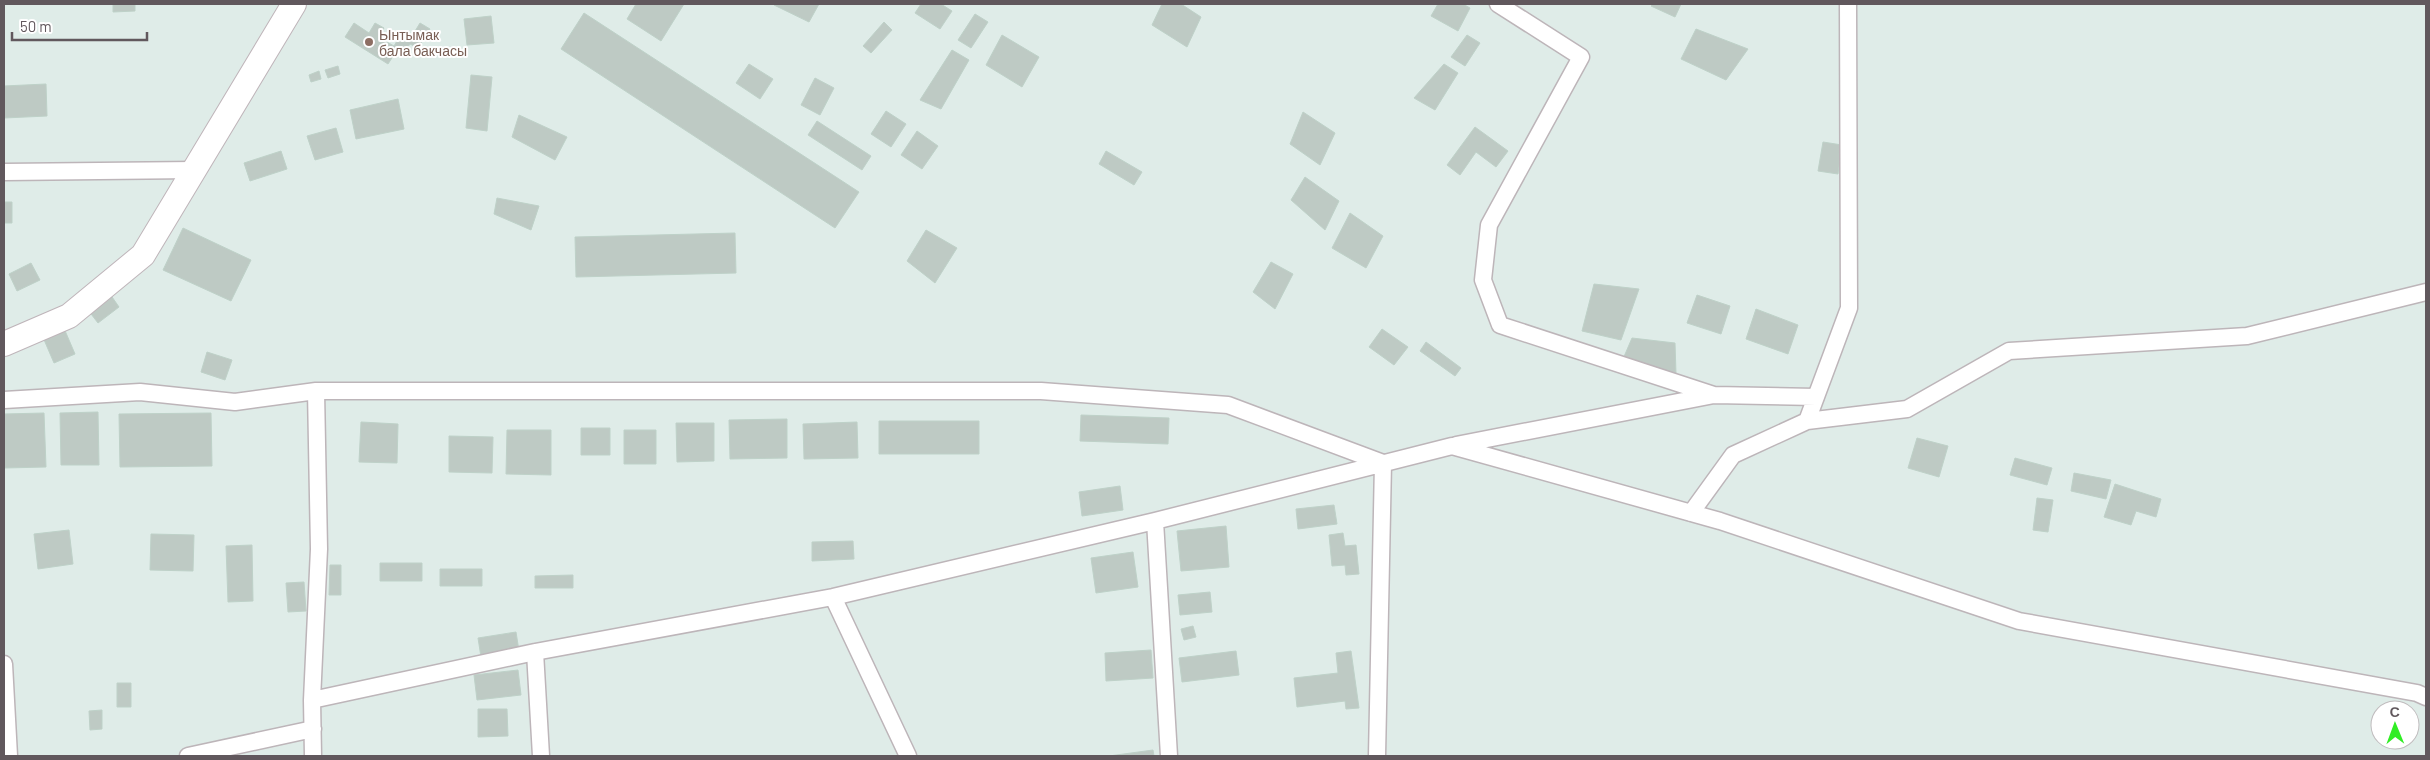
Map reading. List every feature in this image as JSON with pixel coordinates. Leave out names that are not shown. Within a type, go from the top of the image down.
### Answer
[{"type":"street","points":[[4,344],[69,316],[143,255],[294,4]]},
{"type":"street","points":[[1498,4],[1581,57],[1489,225],[1483,280],[1500,325],[1714,395]]},
{"type":"street","points":[[1808,421],[1849,308],[1848,4]]},
{"type":"street","points":[[4,172],[195,170]]},
{"type":"street","points":[[1691,513],[1733,455],[1808,421],[1907,409],[2010,351],[2247,336],[2426,292]]},
{"type":"street","points":[[314,756],[312,700],[319,549],[316,391]]},
{"type":"street","points":[[4,400],[140,392],[235,402],[316,391],[1041,391],[1228,405],[1383,463]]},
{"type":"street","points":[[312,700],[535,652],[833,597],[1155,521],[1452,446],[1714,395],[1816,397]]},
{"type":"street","points":[[1452,446],[1691,513],[2019,621],[2416,693],[2426,697]]},
{"type":"street","points":[[1377,756],[1383,463]]},
{"type":"street","points":[[1155,521],[1169,756]]},
{"type":"street","points":[[833,597],[908,756]]},
{"type":"street","points":[[535,652],[541,756]]},
{"type":"street","points":[[4,664],[9,756]]},
{"type":"street","points":[[188,756],[313,729]]},
{"type":"building","points":[[113,4],[135,4],[135,11],[113,12]]},
{"type":"building","points":[[636,4],[684,4],[661,41],[627,19]]},
{"type":"building","points":[[775,4],[819,4],[809,22]]},
{"type":"building","points":[[921,4],[941,4],[952,11],[940,29],[915,13]]},
{"type":"building","points":[[1162,4],[1181,4],[1201,17],[1187,47],[1152,25]]},
{"type":"building","points":[[1438,4],[1463,4],[1470,8],[1458,31],[1431,16]]},
{"type":"building","points":[[1653,4],[1681,4],[1675,17],[1651,6]]},
{"type":"building","points":[[584,13],[859,192],[835,228],[561,49]]},
{"type":"building","points":[[975,14],[988,22],[971,48],[958,40]]},
{"type":"building","points":[[491,16],[494,43],[467,45],[464,19]]},
{"type":"building","points":[[884,22],[892,30],[871,53],[863,46]]},
{"type":"building","points":[[354,23],[369,33],[375,23],[384,28],[378,37],[394,46],[400,36],[409,41],[420,23],[430,29],[418,48],[410,44],[405,51],[399,47],[388,64],[345,37]]},
{"type":"building","points":[[1696,29],[1748,49],[1726,80],[1681,59]]},
{"type":"building","points":[[1002,35],[1039,57],[1022,87],[986,65]]},
{"type":"building","points":[[1467,35],[1480,43],[1465,66],[1451,57]]},
{"type":"building","points":[[952,50],[969,60],[941,109],[920,100]]},
{"type":"building","points":[[749,64],[773,79],[760,99],[736,83]]},
{"type":"building","points":[[1444,64],[1458,73],[1435,110],[1414,98]]},
{"type":"building","points":[[338,66],[340,74],[328,78],[325,70]]},
{"type":"building","points":[[319,71],[321,79],[311,82],[309,75]]},
{"type":"building","points":[[471,75],[492,77],[487,131],[466,128]]},
{"type":"building","points":[[815,78],[834,88],[820,115],[801,105]]},
{"type":"building","points":[[46,84],[47,116],[4,118],[4,86]]},
{"type":"building","points":[[398,99],[404,129],[356,139],[350,110]]},
{"type":"building","points":[[886,111],[906,124],[891,147],[871,134]]},
{"type":"building","points":[[1303,112],[1335,133],[1320,165],[1290,144]]},
{"type":"building","points":[[519,115],[567,137],[555,160],[512,137]]},
{"type":"building","points":[[817,121],[871,156],[862,170],[808,135]]},
{"type":"building","points":[[1475,127],[1508,151],[1496,167],[1476,152],[1460,175],[1447,165]]},
{"type":"building","points":[[336,128],[343,152],[315,160],[307,136]]},
{"type":"building","points":[[917,131],[938,146],[922,169],[901,155]]},
{"type":"building","points":[[1823,142],[1842,145],[1838,174],[1818,171]]},
{"type":"building","points":[[281,151],[287,169],[250,181],[244,163]]},
{"type":"building","points":[[1106,151],[1142,172],[1134,185],[1099,164]]},
{"type":"building","points":[[1305,177],[1339,201],[1325,230],[1291,200]]},
{"type":"building","points":[[497,198],[539,206],[531,230],[494,214]]},
{"type":"building","points":[[4,202],[12,202],[12,223],[4,223]]},
{"type":"building","points":[[1350,213],[1383,236],[1366,268],[1332,248]]},
{"type":"building","points":[[183,228],[251,260],[231,301],[163,270]]},
{"type":"building","points":[[926,230],[957,248],[935,283],[907,261]]},
{"type":"building","points":[[735,233],[736,273],[576,277],[575,237]]},
{"type":"building","points":[[1271,262],[1293,274],[1275,309],[1253,292]]},
{"type":"building","points":[[31,263],[40,280],[17,291],[9,274]]},
{"type":"building","points":[[1594,284],[1639,289],[1621,340],[1582,331]]},
{"type":"building","points":[[110,294],[119,307],[98,323],[88,310]]},
{"type":"building","points":[[1697,295],[1730,306],[1721,334],[1687,323]]},
{"type":"building","points":[[1756,309],[1798,325],[1788,354],[1746,339]]},
{"type":"building","points":[[63,326],[75,354],[54,363],[42,335]]},
{"type":"building","points":[[1382,329],[1408,347],[1394,365],[1369,347]]},
{"type":"building","points":[[1632,338],[1675,343],[1676,374],[1623,359]]},
{"type":"building","points":[[1426,342],[1461,368],[1455,376],[1420,351]]},
{"type":"building","points":[[207,352],[232,360],[225,380],[201,372]]},
{"type":"building","points":[[98,412],[99,465],[61,465],[60,413]]},
{"type":"building","points":[[44,413],[46,467],[4,468],[4,414]]},
{"type":"building","points":[[211,413],[212,466],[120,467],[119,414]]},
{"type":"building","points":[[1081,415],[1169,418],[1168,444],[1080,441]]},
{"type":"building","points":[[787,419],[787,458],[730,459],[729,420]]},
{"type":"building","points":[[879,421],[979,421],[979,454],[879,454]]},
{"type":"building","points":[[361,422],[398,424],[397,463],[359,462]]},
{"type":"building","points":[[857,422],[858,458],[804,459],[803,424]]},
{"type":"building","points":[[676,423],[714,423],[714,461],[677,462]]},
{"type":"building","points":[[581,428],[610,428],[610,455],[581,455]]},
{"type":"building","points":[[507,430],[551,430],[551,475],[506,474]]},
{"type":"building","points":[[624,430],[656,430],[656,464],[624,464]]},
{"type":"building","points":[[449,436],[493,437],[492,473],[449,472]]},
{"type":"building","points":[[1917,438],[1948,446],[1939,477],[1908,468]]},
{"type":"building","points":[[2015,458],[2052,468],[2047,485],[2010,475]]},
{"type":"building","points":[[2074,473],[2111,480],[2106,499],[2071,491]]},
{"type":"building","points":[[2115,484],[2161,499],[2156,517],[2136,511],[2131,525],[2104,517]]},
{"type":"building","points":[[1120,486],[1123,510],[1082,516],[1079,492]]},
{"type":"building","points":[[2037,498],[2053,500],[2048,532],[2033,530]]},
{"type":"building","points":[[1334,505],[1337,524],[1298,529],[1296,509]]},
{"type":"building","points":[[1226,526],[1229,567],[1181,571],[1177,531]]},
{"type":"building","points":[[69,530],[73,564],[38,569],[34,534]]},
{"type":"building","points":[[1343,533],[1345,546],[1356,545],[1359,574],[1346,575],[1345,565],[1332,566],[1329,535]]},
{"type":"building","points":[[151,534],[194,535],[193,571],[150,570]]},
{"type":"building","points":[[853,541],[854,559],[812,561],[812,542]]},
{"type":"building","points":[[252,545],[253,601],[228,602],[226,546]]},
{"type":"building","points":[[1133,552],[1138,587],[1096,593],[1091,558]]},
{"type":"building","points":[[380,563],[422,563],[422,581],[380,581]]},
{"type":"building","points":[[330,565],[341,565],[341,595],[329,595]]},
{"type":"building","points":[[440,569],[482,569],[482,586],[440,586]]},
{"type":"building","points":[[573,575],[573,588],[535,588],[535,576]]},
{"type":"building","points":[[304,582],[306,611],[288,612],[286,583]]},
{"type":"building","points":[[1210,592],[1212,612],[1180,615],[1178,595]]},
{"type":"building","points":[[1193,626],[1196,637],[1184,640],[1181,629]]},
{"type":"building","points":[[516,632],[519,651],[481,657],[478,638]]},
{"type":"building","points":[[1151,650],[1153,678],[1106,681],[1105,653]]},
{"type":"building","points":[[1236,651],[1239,675],[1182,682],[1179,658]]},
{"type":"building","points":[[1351,651],[1359,708],[1346,709],[1345,701],[1297,707],[1294,678],[1338,673],[1336,653]]},
{"type":"building","points":[[518,670],[521,695],[477,700],[474,675]]},
{"type":"building","points":[[117,683],[131,683],[131,707],[117,707]]},
{"type":"building","points":[[478,709],[507,709],[508,736],[478,737]]},
{"type":"building","points":[[102,710],[102,729],[90,730],[89,711]]},
{"type":"building","points":[[1153,750],[1154,756],[1109,756]]},
{"type":"place","name":"Ынтымак бала бакчасы","points":[[369,42]]}]
